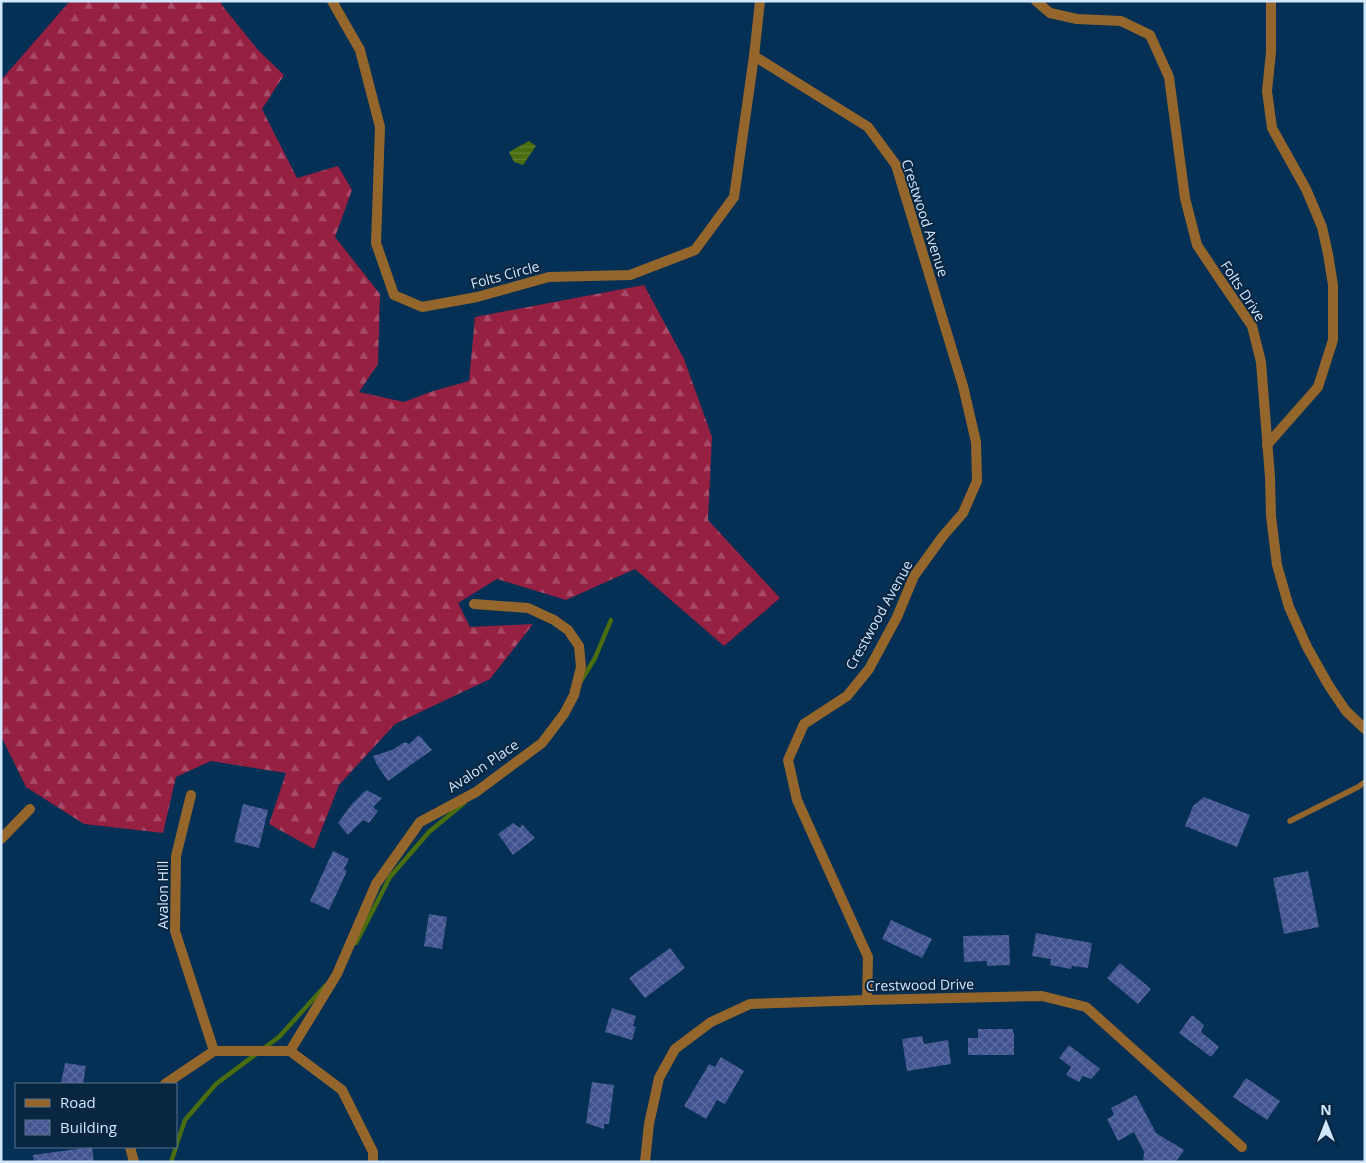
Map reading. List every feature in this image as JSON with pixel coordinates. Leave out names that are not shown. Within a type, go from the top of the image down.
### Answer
[{"type":"street","name":"Folts Circle","points":[[332,1],[360,50],[380,127],[376,243],[394,295],[422,307],[477,297],[549,277],[630,275],[695,250],[734,197],[760,1]]},
{"type":"street","name":"Folts Drive","points":[[1036,1],[1050,13],[1077,19],[1121,20],[1150,35],[1169,77],[1185,198],[1197,245],[1252,326],[1261,362],[1271,516],[1277,565],[1289,607],[1307,647],[1329,686],[1346,711],[1365,729]]},
{"type":"street","points":[[1267,445],[1318,387],[1333,340],[1333,285],[1322,227],[1306,189],[1272,128],[1267,91],[1271,52],[1271,1]]},
{"type":"street","name":"Crestwood Avenue","points":[[754,56],[868,127],[896,165],[963,386],[976,442],[977,481],[963,513],[943,536],[914,576],[897,618],[869,669],[847,696],[804,724],[788,760],[797,800],[868,957],[866,1000]]},
{"type":"street","name":"Avalon Place","points":[[290,1051],[337,974],[376,884],[420,822],[476,792],[542,743],[564,714],[574,695],[581,667],[579,646],[568,630],[554,620],[528,608],[474,604]]},
{"type":"street","name":"Avalon Hill","points":[[192,795],[176,856],[175,931],[214,1051]]},
{"type":"street","points":[[1,839],[30,808]]},
{"type":"street","name":"Crestwood Drive","points":[[645,1162],[649,1124],[659,1078],[675,1049],[711,1022],[750,1004],[866,1000],[1042,996],[1086,1007],[1242,1147]]},
{"type":"street","points":[[166,1083],[214,1051],[290,1051],[342,1090],[373,1152],[373,1162]]},
{"type":"street","points":[[130,1148],[134,1162]]},
{"type":"lane","points":[[1290,821],[1365,782]]},
{"type":"green space","points":[[70,1],[222,1],[221,4],[258,50],[284,75],[262,109],[297,178],[338,166],[352,190],[335,237],[380,294],[378,364],[359,392],[404,402],[433,391],[469,381],[475,317],[644,285],[684,359],[712,437],[708,520],[780,598],[724,646],[635,569],[566,600],[497,579],[458,603],[470,627],[533,624],[490,679],[395,724],[339,785],[314,849],[269,824],[286,773],[211,761],[176,777],[163,833],[84,824],[26,787],[1,736],[1,80]]},
{"type":"shaded area","points":[[529,141],[536,146],[523,165],[514,162],[509,152]]},
{"type":"building","points":[[419,735],[432,750],[388,781],[373,756],[392,750],[405,742],[409,744]]},
{"type":"building","points":[[366,790],[382,798],[373,807],[378,811],[369,823],[363,820],[348,835],[338,823],[351,805]]},
{"type":"building","points":[[1204,797],[1250,815],[1237,847],[1185,826],[1193,806]]},
{"type":"building","points":[[243,804],[268,810],[259,848],[234,842]]},
{"type":"building","points":[[513,823],[520,828],[522,824],[535,838],[513,855],[498,834]]},
{"type":"building","points":[[333,851],[349,859],[344,869],[347,871],[329,910],[310,901]]},
{"type":"building","points":[[1308,871],[1319,927],[1284,934],[1273,878]]},
{"type":"building","points":[[429,914],[447,917],[442,949],[424,946]]},
{"type":"building","points":[[891,920],[932,939],[922,958],[882,939]]},
{"type":"building","points":[[1036,933],[1092,943],[1088,968],[1072,966],[1071,969],[1050,965],[1051,959],[1032,956]]},
{"type":"building","points":[[1009,935],[1010,965],[987,966],[987,961],[964,962],[963,936]]},
{"type":"building","points":[[670,948],[685,968],[645,998],[629,978]]},
{"type":"building","points":[[1120,963],[1151,989],[1138,1004],[1107,978]]},
{"type":"building","points":[[612,1008],[636,1016],[633,1026],[636,1027],[632,1040],[605,1032]]},
{"type":"building","points":[[1192,1015],[1204,1025],[1201,1032],[1219,1047],[1211,1057],[1179,1033]]},
{"type":"building","points":[[978,1029],[1013,1029],[1014,1055],[968,1055],[968,1038],[978,1038]]},
{"type":"building","points":[[922,1036],[924,1044],[948,1040],[951,1064],[907,1071],[902,1039]]},
{"type":"building","points":[[1069,1045],[1100,1069],[1091,1079],[1083,1076],[1079,1082],[1066,1075],[1071,1067],[1059,1058]]},
{"type":"building","points":[[721,1057],[744,1071],[725,1104],[717,1100],[706,1119],[684,1106],[709,1064],[715,1067]]},
{"type":"building","points":[[65,1063],[86,1066],[83,1083],[61,1083]]},
{"type":"building","points":[[1246,1078],[1280,1101],[1267,1120],[1233,1097]]},
{"type":"building","points":[[592,1082],[614,1085],[609,1124],[604,1124],[604,1129],[586,1123]]},
{"type":"building","points":[[1136,1095],[1156,1133],[1184,1150],[1176,1162],[1143,1162],[1144,1152],[1134,1132],[1118,1141],[1107,1119],[1114,1115],[1111,1108]]},
{"type":"building","points":[[92,1148],[94,1162],[34,1162],[33,1155]]},
{"type":"waterway","points":[[581,681],[595,658],[611,620]]},
{"type":"waterway","points":[[356,943],[390,877],[429,832],[464,803]]},
{"type":"waterway","points":[[178,1140],[185,1120],[216,1084],[279,1037],[325,986]]},
{"type":"waterway","points":[[171,1162],[176,1148]]}]
